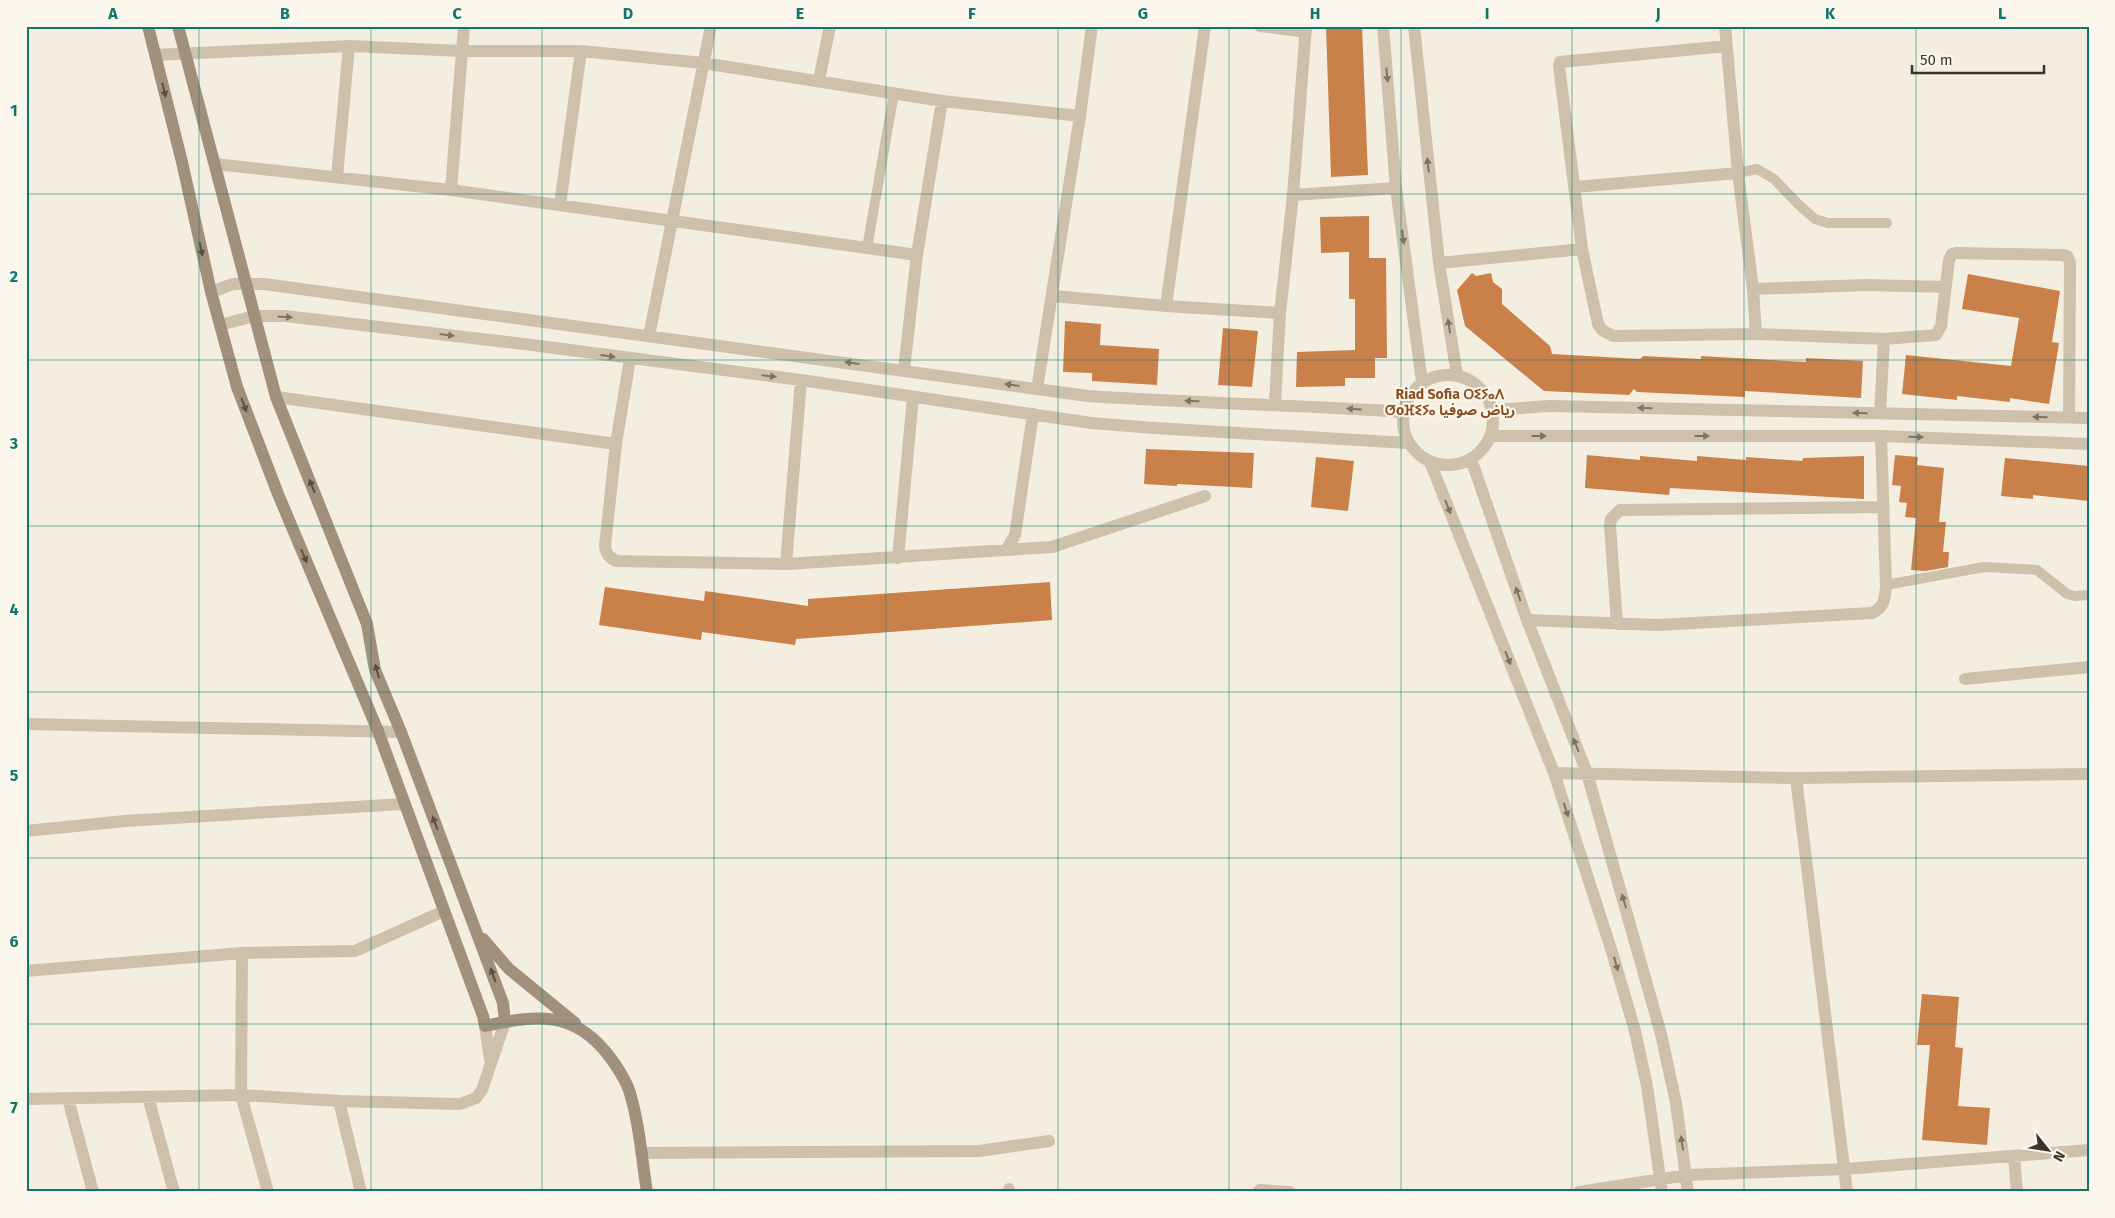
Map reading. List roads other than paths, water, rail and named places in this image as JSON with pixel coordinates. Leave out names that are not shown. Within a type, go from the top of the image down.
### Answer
[{"type":"street","points":[[148,26],[182,162],[211,292],[237,387],[257,441],[378,731],[403,804],[484,1016],[491,1061]]},
{"type":"street","points":[[26,1099],[241,1095],[339,1101],[460,1104],[476,1098],[482,1090],[505,1022],[503,1003],[401,732],[375,670],[367,624],[276,397],[187,54],[178,26]]},
{"type":"street","points":[[451,190],[464,26]]},
{"type":"street","points":[[649,336],[711,26]]},
{"type":"street","points":[[819,80],[830,26]]},
{"type":"street","points":[[1037,389],[1053,296],[1092,26]]},
{"type":"street","points":[[1166,306],[1205,26]]},
{"type":"street","points":[[1260,26],[1306,29],[1293,195],[1280,313],[1275,404]]},
{"type":"street","points":[[1383,26],[1396,188],[1422,382]]},
{"type":"street","points":[[1414,26],[1439,263],[1457,374]]},
{"type":"street","points":[[1725,26],[1738,173],[1753,289],[1756,334]]},
{"type":"street","points":[[156,55],[349,46],[462,50],[581,51],[703,62],[942,100],[1080,116]]},
{"type":"street","points":[[337,176],[349,46]]},
{"type":"street","points":[[1727,46],[1560,62],[1582,249],[1598,324],[1608,334],[1613,336],[1756,334],[1884,339],[1936,335],[1941,326],[1949,260],[1956,253],[2064,255],[2069,258],[2069,418]]},
{"type":"street","points":[[560,205],[581,51]]},
{"type":"street","points":[[904,370],[917,255],[942,100]]},
{"type":"street","points":[[215,164],[451,190],[917,255]]},
{"type":"street","points":[[1575,187],[1738,173]]},
{"type":"street","points":[[1293,195],[1396,188]]},
{"type":"street","points":[[1439,263],[1582,249]]},
{"type":"street","points":[[211,292],[234,284],[246,283],[1088,396],[1403,412]]},
{"type":"street","points":[[1753,289],[1867,285],[1945,287]]},
{"type":"street","points":[[1053,296],[1166,306],[1280,313]]},
{"type":"street","points":[[220,325],[254,316],[284,316],[524,344],[801,380],[1091,423],[1408,443]]},
{"type":"street","points":[[1880,413],[1884,339]]},
{"type":"street","points":[[630,359],[616,444],[605,546],[610,558],[616,561],[786,564],[1052,547],[1205,496]]},
{"type":"street","points":[[1439,374],[1457,374],[1474,381],[1486,394],[1492,410],[1493,423],[1490,436],[1479,453],[1471,459],[1458,464],[1443,465],[1430,462],[1417,454],[1408,443],[1402,428],[1403,412],[1409,395],[1422,382],[1439,374]]},
{"type":"street","points":[[786,564],[801,380]]},
{"type":"street","points":[[276,397],[616,444]]},
{"type":"street","points":[[898,558],[913,397]]},
{"type":"street","points":[[1492,410],[1550,406],[2089,418]]},
{"type":"street","points":[[1006,550],[1015,535],[1033,414]]},
{"type":"street","points":[[1490,436],[1881,436],[2089,444]]},
{"type":"street","points":[[1527,620],[1616,624],[1673,624],[1872,613],[1879,610],[1883,605],[1886,585],[1881,436]]},
{"type":"street","points":[[1471,459],[1527,620],[1587,774],[1661,1034],[1676,1103],[1688,1192]]},
{"type":"street","points":[[1430,462],[1554,773],[1612,952],[1635,1031],[1647,1086],[1662,1192]]},
{"type":"street","points":[[1616,624],[1610,526],[1611,520],[1620,510],[1883,507]]},
{"type":"street","points":[[1965,679],[2089,667]]},
{"type":"street","points":[[26,724],[401,732]]},
{"type":"street","points":[[1554,773],[1796,778],[2089,774]]},
{"type":"street","points":[[1796,778],[1847,1192]]},
{"type":"street","points":[[26,831],[125,821],[403,804]]},
{"type":"street","points":[[26,971],[242,953],[355,950],[444,911]]},
{"type":"street","points":[[476,932],[509,968],[598,1041],[616,1065],[631,1096],[647,1192]]},
{"type":"street","points":[[242,953],[241,1095],[268,1192]]},
{"type":"street","points":[[485,1026],[527,1019],[568,1022],[582,1029]]},
{"type":"street","points":[[148,1097],[174,1192]]},
{"type":"street","points":[[68,1099],[93,1192]]},
{"type":"street","points":[[339,1101],[361,1192]]},
{"type":"street","points":[[641,1153],[979,1151],[1049,1140]]},
{"type":"street","points":[[1579,1192],[1687,1175],[1845,1169],[2089,1150]]},
{"type":"street","points":[[2014,1157],[2016,1192]]},
{"type":"street","points":[[1258,1192],[1260,1190],[1290,1192]]},
{"type":"lane","points":[[867,248],[894,93]]},
{"type":"lane","points":[[1738,173],[1757,169],[1774,179],[1815,219],[1828,223],[1887,223]]},
{"type":"lane","points":[[1886,585],[1980,567],[2023,569],[2041,572],[2066,594],[2075,596],[2089,595]]},
{"type":"district","name":"Riad Sofia ⵔⵉⵢⴰⴷ ⵚoⴼⵉⵢⴰ رياض صوفيا","points":[[1450,402]]}]
